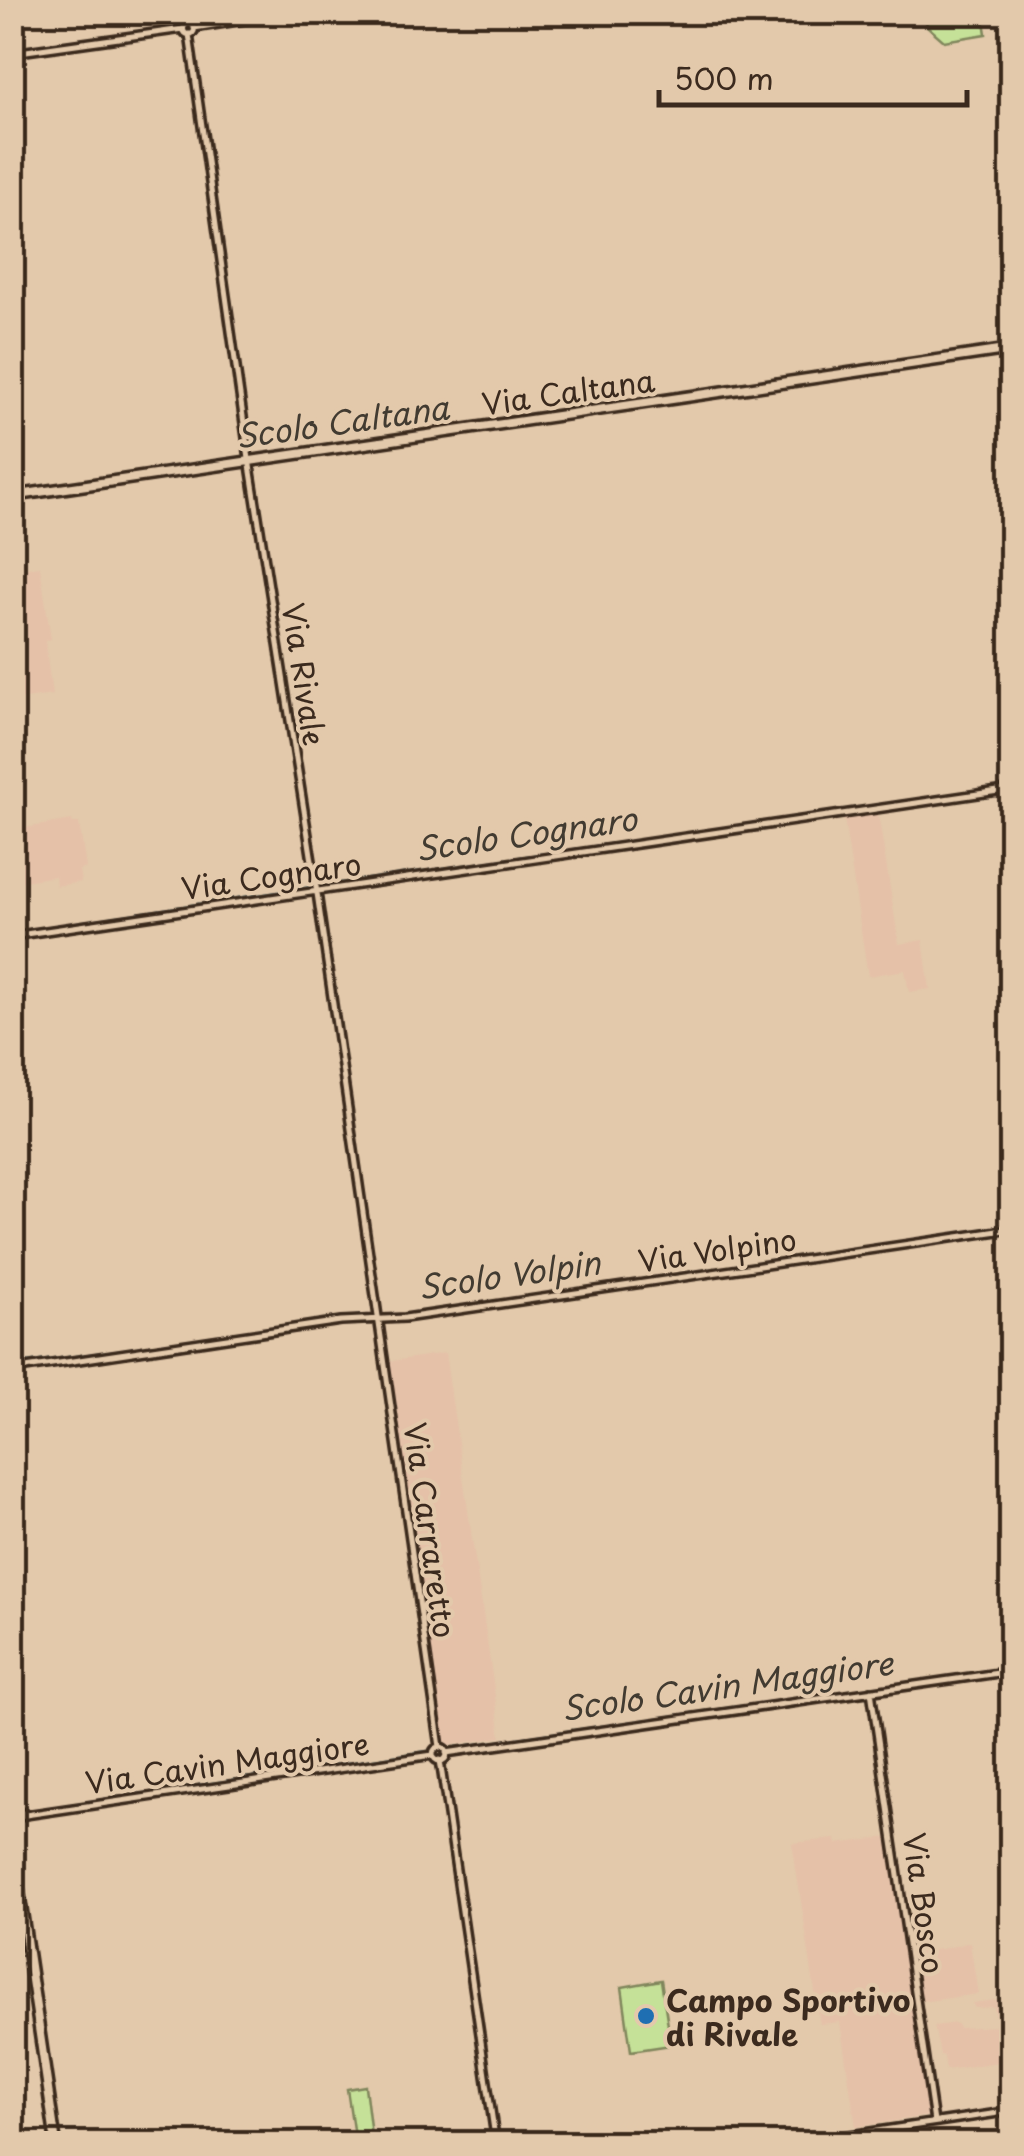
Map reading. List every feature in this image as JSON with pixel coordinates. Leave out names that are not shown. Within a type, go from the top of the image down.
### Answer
[{"type":"main road","name":"Via Caltana","points":[[12,496],[1012,348]]},
{"type":"main road","points":[[12,1843],[56,2144]]},
{"type":"street","name":"Via Rivale","points":[[187,12],[377,1317]]},
{"type":"street","points":[[12,54],[296,12]]},
{"type":"street","name":"Via Cognaro","points":[[12,936],[1012,789]]},
{"type":"street","name":"Via Volpino","points":[[12,1370],[342,1321],[404,1318],[1012,1229]]},
{"type":"street","name":"Via Carraretto","points":[[377,1317],[440,1747]]},
{"type":"street","points":[[496,2144],[440,1760],[434,1750],[440,1747],[446,1752],[1012,1670]]},
{"type":"street","name":"Via Bosco","points":[[871,1691],[934,2122]]},
{"type":"street","points":[[440,1760],[446,1752]]},
{"type":"street","name":"Via Cavin Maggiore","points":[[14,1813],[433,1754]]},
{"type":"street","points":[[788,2144],[1012,2111]]},
{"type":"shaded area","points":[[40,566],[51,639],[45,641],[52,695],[13,701],[13,570]]},
{"type":"shaded area","points":[[878,813],[899,944],[923,940],[930,989],[909,992],[905,970],[868,976],[844,819]]},
{"type":"shaded area","points":[[72,820],[79,823],[86,868],[79,870],[81,882],[56,886],[55,876],[13,883],[13,830]]},
{"type":"shaded area","points":[[445,1353],[501,1737],[444,1746],[386,1362]]},
{"type":"shaded area","points":[[889,1837],[928,2116],[856,2127],[840,2022],[820,2024],[792,1843],[836,1839],[837,1844]]},
{"type":"shaded area","points":[[970,1942],[978,1994],[922,2000],[913,1953]]},
{"type":"shaded area","points":[[1011,1998],[1011,2060],[946,2070],[934,2026],[995,2026],[994,2007],[975,2008],[972,2003]]},
{"type":"green space","points":[[983,13],[986,34],[944,41],[927,26],[925,16]]},
{"type":"green space","name":"Campo Sportivo di Rivale","points":[[661,1980],[671,2045],[631,2051],[622,1987]]},
{"type":"green space","points":[[365,2086],[372,2143],[355,2143],[347,2089]]},
{"type":"waterway","points":[[190,20],[195,24],[275,12]]},
{"type":"waterway","points":[[96,38],[181,26],[186,21]]},
{"type":"waterway","points":[[19,49],[85,40]]},
{"type":"waterway","name":"Scolo Caltana","points":[[685,392],[981,348]]},
{"type":"waterway","name":"Scolo Caltana","points":[[217,462],[679,393]]},
{"type":"waterway","name":"Scolo Cognaro","points":[[748,824],[1012,785]]},
{"type":"waterway","name":"Scolo Cognaro","points":[[319,886],[741,825]]},
{"type":"waterway","name":"Scolo Cognaro","points":[[18,931],[311,887]]},
{"type":"waterway","name":"Scolo Volpin","points":[[395,1316],[868,1248]]},
{"type":"waterway","name":"Scolo Volpin","points":[[12,1365],[356,1316],[387,1316]]},
{"type":"waterway","name":"Scolo Cavin Maggiore","points":[[449,1748],[1012,1667]]},
{"type":"waterway","name":"Scolo Cavin Maggiore","points":[[25,1811],[427,1751]]},
{"type":"waterway","points":[[937,2118],[1012,2107]]},
{"type":"waterway","points":[[761,2144],[930,2119]]},
{"type":"place","name":"Campo Sportivo di Rivale","points":[[646,2016]]}]
